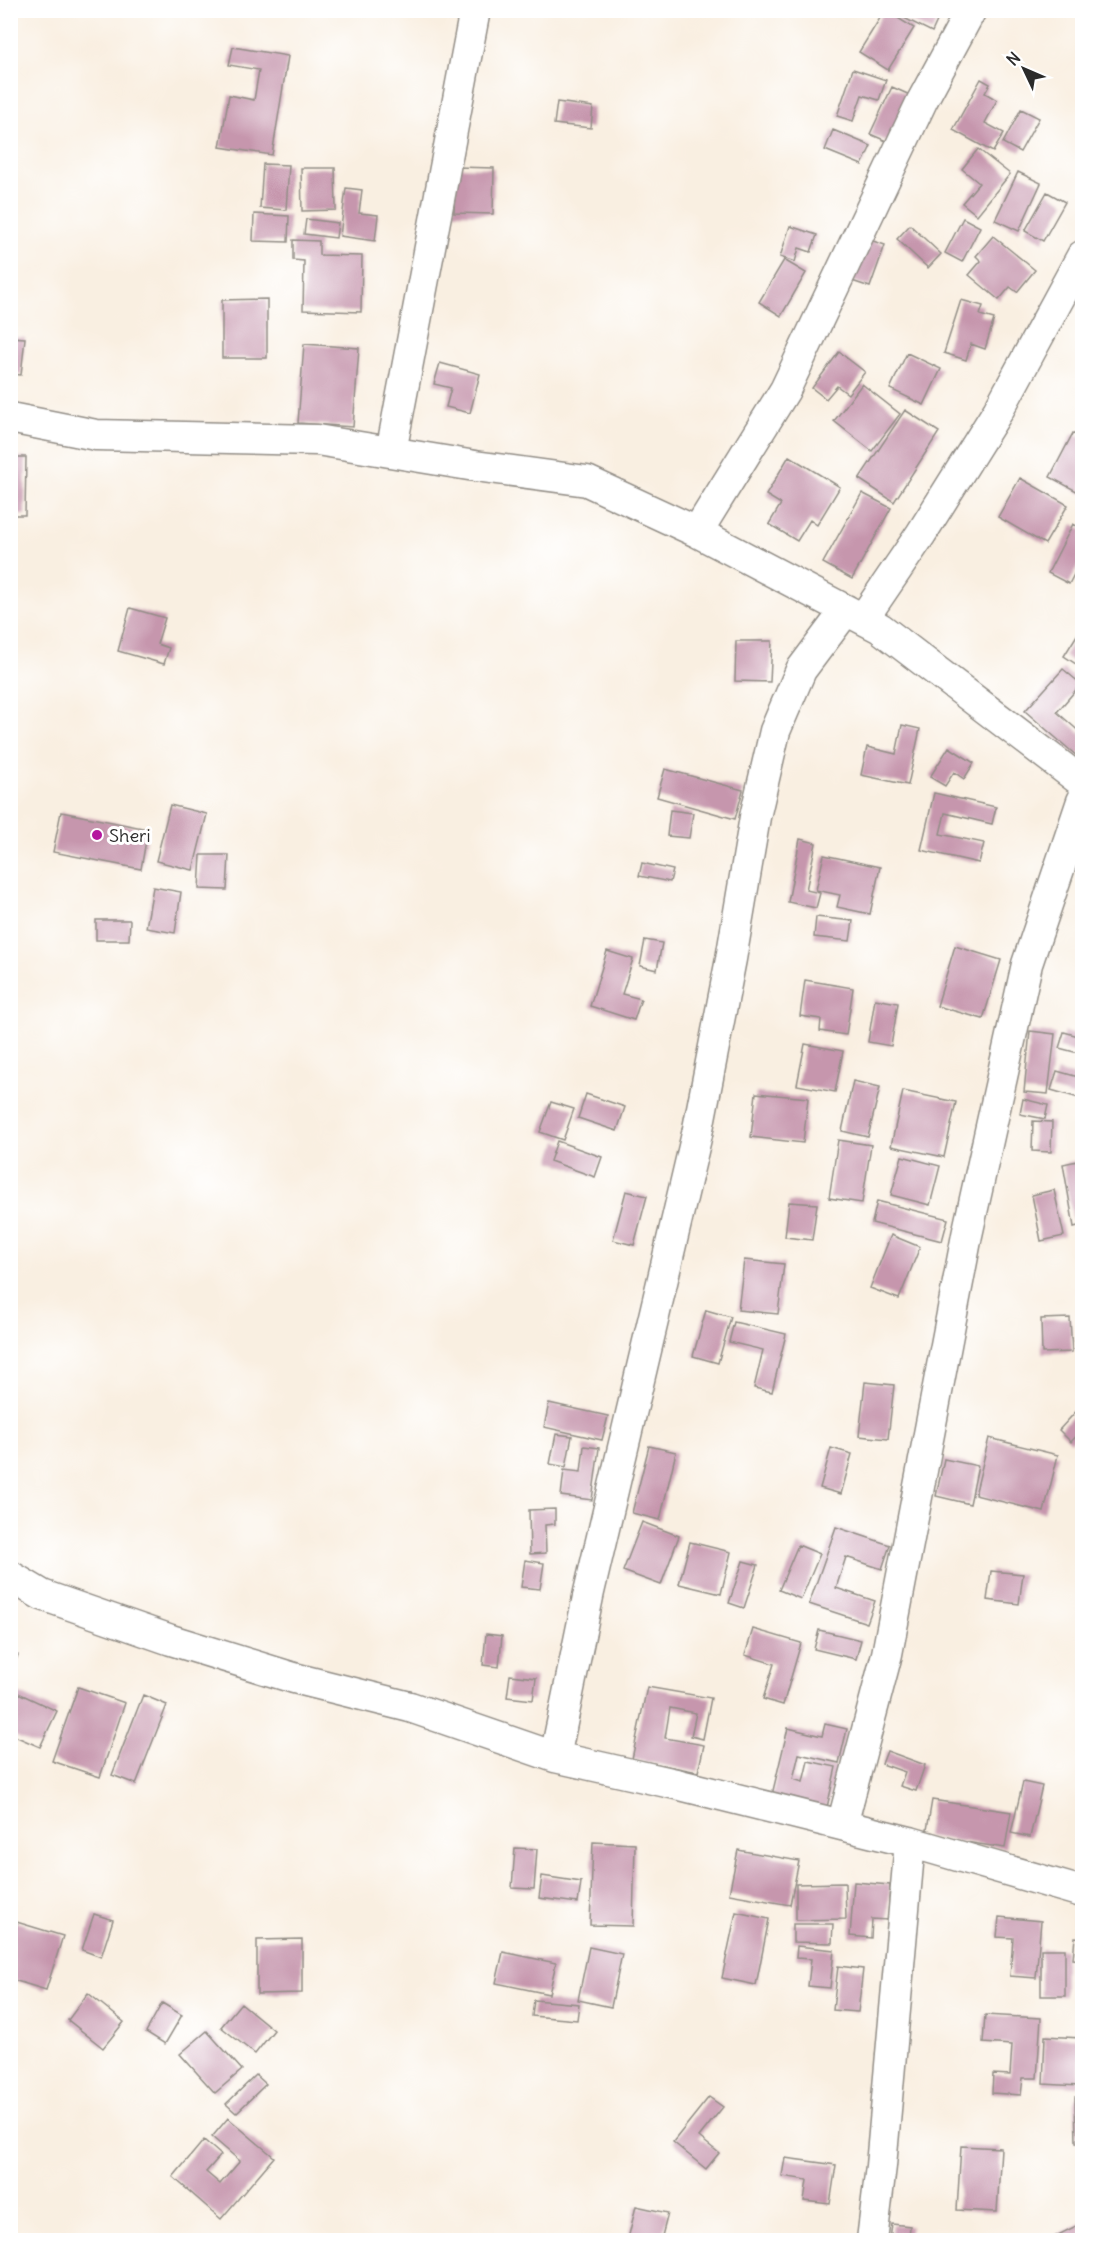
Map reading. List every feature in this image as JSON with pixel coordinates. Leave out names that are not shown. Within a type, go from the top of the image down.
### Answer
[{"type":"street","points":[[391,452],[475,10]]},
{"type":"street","points":[[697,532],[785,390],[922,101],[971,10]]},
{"type":"street","points":[[555,1757],[588,1592],[697,1134],[756,817],[775,731],[801,670],[854,614],[921,534],[998,411],[1083,256]]},
{"type":"street","points":[[10,418],[96,435],[317,440],[587,481],[697,532],[880,628],[1083,782]]},
{"type":"street","points":[[842,1825],[887,1654],[967,1235],[1027,964],[1083,801]]},
{"type":"street","points":[[10,1576],[42,1595],[171,1640],[294,1678],[410,1707],[555,1757],[910,1842],[1083,1892]]},
{"type":"street","points":[[872,2241],[881,2166],[910,1842]]},
{"type":"building","points":[[885,10],[914,28],[888,70],[859,52]]},
{"type":"building","points":[[888,10],[942,10],[932,32]]},
{"type":"building","points":[[233,47],[288,56],[272,155],[220,147],[229,95],[254,100],[259,70],[229,65]]},
{"type":"building","points":[[853,69],[886,80],[879,100],[862,95],[853,121],[837,116]]},
{"type":"building","points":[[981,79],[990,84],[985,93],[997,100],[985,123],[1004,133],[993,152],[953,130]]},
{"type":"building","points":[[892,87],[912,96],[891,143],[870,134]]},
{"type":"building","points":[[557,102],[593,107],[591,128],[554,124]]},
{"type":"building","points":[[1021,109],[1039,118],[1020,152],[1003,143]]},
{"type":"building","points":[[833,130],[871,146],[862,165],[825,150]]},
{"type":"building","points":[[978,149],[1010,174],[977,215],[962,203],[979,183],[962,169]]},
{"type":"building","points":[[263,164],[289,165],[286,210],[260,208]]},
{"type":"building","points":[[456,167],[494,168],[493,214],[454,213]]},
{"type":"building","points":[[301,168],[335,168],[336,210],[302,211]]},
{"type":"building","points":[[1018,172],[1041,183],[1019,231],[995,220]]},
{"type":"building","points":[[346,188],[362,190],[359,213],[378,215],[375,241],[340,236]]},
{"type":"building","points":[[1047,192],[1065,202],[1043,241],[1025,231]]},
{"type":"building","points":[[254,214],[289,216],[288,242],[253,241]]},
{"type":"building","points":[[963,218],[980,227],[962,262],[945,253]]},
{"type":"building","points":[[306,219],[338,223],[336,238],[304,234]]},
{"type":"building","points":[[910,225],[941,254],[928,268],[897,239]]},
{"type":"building","points":[[790,226],[817,235],[811,252],[799,248],[795,262],[780,257]]},
{"type":"building","points":[[993,236],[1035,270],[1017,292],[1010,287],[999,300],[969,275],[981,261],[976,256]]},
{"type":"building","points":[[867,239],[885,245],[870,287],[852,281]]},
{"type":"building","points":[[293,240],[319,241],[319,255],[362,256],[361,312],[303,310],[304,261],[293,260]]},
{"type":"building","points":[[784,260],[806,273],[781,316],[759,302]]},
{"type":"building","points":[[267,299],[267,358],[222,358],[222,300]]},
{"type":"building","points":[[961,300],[983,306],[980,315],[994,319],[985,349],[971,344],[966,360],[944,353]]},
{"type":"building","points":[[10,337],[25,338],[21,375],[10,374]]},
{"type":"building","points":[[304,344],[359,348],[353,427],[298,423]]},
{"type":"building","points":[[839,352],[865,372],[848,394],[837,386],[826,399],[812,388]]},
{"type":"building","points":[[907,353],[941,369],[924,405],[890,389]]},
{"type":"building","points":[[440,363],[480,374],[470,413],[446,407],[451,388],[434,384]]},
{"type":"building","points":[[862,384],[900,414],[872,451],[834,421]]},
{"type":"building","points":[[905,410],[939,432],[894,502],[859,479]]},
{"type":"building","points":[[1073,433],[1082,437],[1082,494],[1050,477]]},
{"type":"building","points":[[789,456],[840,487],[817,525],[810,520],[797,541],[769,524],[781,504],[766,495]]},
{"type":"building","points":[[10,457],[26,457],[25,515],[10,515]]},
{"type":"building","points":[[1020,478],[1068,505],[1045,544],[998,517]]},
{"type":"building","points":[[862,493],[891,508],[852,579],[823,563]]},
{"type":"building","points":[[1073,524],[1082,529],[1082,559],[1069,584],[1048,573]]},
{"type":"building","points":[[130,608],[165,618],[157,644],[169,648],[164,664],[118,651]]},
{"type":"building","points":[[1082,627],[1082,668],[1064,656]]},
{"type":"building","points":[[736,641],[772,641],[770,682],[735,681]]},
{"type":"building","points":[[1063,669],[1081,684],[1057,712],[1082,734],[1082,752],[1078,757],[1025,711]]},
{"type":"building","points":[[902,725],[920,729],[908,785],[861,775],[867,747],[896,754]]},
{"type":"building","points":[[949,747],[974,763],[964,779],[954,772],[945,786],[930,777]]},
{"type":"building","points":[[665,769],[743,790],[735,819],[657,797]]},
{"type":"building","points":[[934,793],[996,807],[992,824],[945,813],[940,834],[984,843],[979,863],[921,850]]},
{"type":"building","points":[[170,805],[207,814],[193,870],[156,861]]},
{"type":"building","points":[[670,810],[693,813],[689,838],[667,836]]},
{"type":"building","points":[[61,812],[148,829],[141,869],[53,852]]},
{"type":"building","points":[[800,839],[816,843],[806,890],[820,893],[816,908],[788,902]]},
{"type":"building","points":[[201,855],[229,855],[227,890],[199,889]]},
{"type":"building","points":[[824,855],[880,867],[870,914],[837,907],[840,895],[816,890]]},
{"type":"building","points":[[642,863],[673,870],[670,882],[639,876]]},
{"type":"building","points":[[153,887],[181,892],[175,933],[146,928]]},
{"type":"building","points":[[816,917],[853,921],[850,941],[814,937]]},
{"type":"building","points":[[96,920],[130,920],[129,940],[96,940]]},
{"type":"building","points":[[645,940],[662,943],[657,970],[640,966]]},
{"type":"building","points":[[955,946],[1001,960],[983,1019],[937,1006]]},
{"type":"building","points":[[607,951],[633,959],[622,994],[641,999],[634,1020],[590,1006]]},
{"type":"building","points":[[805,980],[853,988],[846,1035],[820,1031],[821,1019],[800,1016]]},
{"type":"building","points":[[875,999],[898,1003],[891,1046],[868,1042]]},
{"type":"building","points":[[1030,1031],[1055,1034],[1048,1094],[1024,1092]]},
{"type":"building","points":[[1064,1032],[1082,1037],[1082,1054],[1059,1048]]},
{"type":"building","points":[[805,1044],[843,1051],[835,1092],[797,1085]]},
{"type":"building","points":[[1057,1071],[1082,1078],[1082,1099],[1051,1090]]},
{"type":"building","points":[[853,1081],[880,1087],[868,1137],[842,1131]]},
{"type":"building","points":[[903,1091],[956,1102],[944,1157],[891,1146]]},
{"type":"building","points":[[756,1093],[808,1098],[803,1143],[751,1137]]},
{"type":"building","points":[[586,1094],[625,1107],[617,1131],[578,1118]]},
{"type":"building","points":[[1023,1099],[1048,1105],[1045,1119],[1020,1114]]},
{"type":"building","points":[[551,1102],[574,1109],[563,1140],[540,1132]]},
{"type":"building","points":[[1033,1121],[1052,1122],[1051,1152],[1032,1151]]},
{"type":"building","points":[[838,1140],[871,1145],[862,1203],[829,1198]]},
{"type":"building","points":[[557,1141],[602,1157],[595,1177],[550,1161]]},
{"type":"building","points":[[902,1156],[940,1166],[930,1205],[891,1195]]},
{"type":"building","points":[[1082,1160],[1082,1225],[1074,1227],[1063,1164]]},
{"type":"building","points":[[1054,1190],[1064,1236],[1041,1241],[1032,1195]]},
{"type":"building","points":[[626,1191],[647,1196],[634,1245],[613,1240]]},
{"type":"building","points":[[877,1201],[948,1219],[942,1241],[872,1223]]},
{"type":"building","points":[[789,1202],[817,1204],[812,1240],[785,1237]]},
{"type":"building","points":[[891,1235],[920,1247],[899,1299],[870,1288]]},
{"type":"building","points":[[744,1260],[784,1264],[778,1314],[738,1310]]},
{"type":"building","points":[[706,1310],[731,1317],[718,1363],[693,1356]]},
{"type":"building","points":[[1070,1318],[1072,1352],[1042,1353],[1041,1319]]},
{"type":"building","points":[[734,1322],[786,1334],[772,1392],[754,1388],[763,1350],[729,1342]]},
{"type":"building","points":[[865,1382],[894,1385],[888,1439],[859,1436]]},
{"type":"building","points":[[549,1403],[608,1416],[602,1440],[544,1427]]},
{"type":"building","points":[[1082,1405],[1082,1430],[1071,1442],[1059,1430]]},
{"type":"building","points":[[556,1434],[572,1436],[566,1467],[550,1464]]},
{"type":"building","points":[[989,1438],[1058,1455],[1044,1512],[975,1495]]},
{"type":"building","points":[[584,1446],[599,1448],[592,1500],[561,1496],[564,1470],[581,1472]]},
{"type":"building","points":[[649,1446],[676,1452],[660,1520],[632,1513]]},
{"type":"building","points":[[831,1448],[852,1454],[841,1494],[820,1488]]},
{"type":"building","points":[[944,1459],[978,1466],[970,1504],[936,1496]]},
{"type":"building","points":[[555,1509],[555,1524],[545,1525],[546,1553],[530,1554],[529,1510]]},
{"type":"building","points":[[642,1522],[679,1536],[661,1585],[623,1571]]},
{"type":"building","points":[[836,1527],[890,1545],[882,1569],[846,1557],[836,1588],[875,1601],[867,1623],[809,1604]]},
{"type":"building","points":[[690,1542],[731,1552],[721,1594],[679,1584]]},
{"type":"building","points":[[798,1545],[820,1554],[801,1599],[779,1590]]},
{"type":"building","points":[[525,1560],[544,1563],[540,1589],[521,1587]]},
{"type":"building","points":[[743,1561],[758,1565],[744,1608],[729,1603]]},
{"type":"building","points":[[991,1571],[1023,1574],[1019,1604],[987,1600]]},
{"type":"building","points":[[753,1629],[801,1643],[783,1705],[763,1699],[774,1664],[745,1655]]},
{"type":"building","points":[[819,1630],[861,1640],[856,1659],[814,1649]]},
{"type":"building","points":[[486,1634],[502,1636],[499,1667],[483,1665]]},
{"type":"building","points":[[10,1652],[18,1655],[11,1673],[10,1673]]},
{"type":"building","points":[[510,1675],[536,1678],[533,1700],[507,1697]]},
{"type":"building","points":[[78,1687],[125,1703],[100,1777],[52,1761]]},
{"type":"building","points":[[647,1687],[711,1698],[703,1739],[691,1736],[696,1713],[670,1708],[665,1738],[704,1745],[698,1772],[632,1759]]},
{"type":"building","points":[[14,1691],[57,1711],[40,1747],[10,1734],[10,1698]]},
{"type":"building","points":[[143,1695],[167,1705],[136,1784],[112,1775]]},
{"type":"building","points":[[825,1724],[847,1729],[839,1763],[799,1754],[793,1779],[803,1782],[808,1761],[836,1767],[826,1812],[771,1799],[788,1728],[822,1736]]},
{"type":"building","points":[[887,1751],[925,1765],[916,1791],[900,1786],[905,1772],[882,1764]]},
{"type":"building","points":[[1023,1782],[1042,1786],[1030,1837],[1011,1833]]},
{"type":"building","points":[[932,1800],[1011,1812],[1005,1848],[926,1836]]},
{"type":"building","points":[[593,1842],[635,1844],[633,1926],[590,1925]]},
{"type":"building","points":[[515,1848],[537,1849],[534,1889],[512,1888]]},
{"type":"building","points":[[738,1850],[799,1861],[790,1905],[729,1894]]},
{"type":"building","points":[[542,1876],[581,1882],[578,1903],[539,1898]]},
{"type":"building","points":[[854,1882],[890,1885],[888,1920],[872,1919],[871,1938],[850,1936]]},
{"type":"building","points":[[845,1883],[846,1919],[796,1920],[796,1884]]},
{"type":"building","points":[[736,1912],[769,1919],[756,1985],[722,1978]]},
{"type":"building","points":[[94,1914],[113,1920],[101,1957],[82,1950]]},
{"type":"building","points":[[999,1917],[1041,1921],[1036,1978],[1010,1976],[1013,1938],[997,1937]]},
{"type":"building","points":[[10,1920],[63,1936],[46,1990],[10,1979]]},
{"type":"building","points":[[793,1924],[833,1924],[832,1943],[793,1942]]},
{"type":"building","points":[[1075,1937],[1082,1938],[1082,1960],[1073,1959]]},
{"type":"building","points":[[302,1939],[302,1993],[257,1994],[257,1940]]},
{"type":"building","points":[[797,1946],[834,1950],[830,1988],[808,1986],[811,1959],[796,1958]]},
{"type":"building","points":[[589,1947],[622,1954],[611,2007],[578,2000]]},
{"type":"building","points":[[1041,1949],[1065,1949],[1065,1996],[1041,1996]]},
{"type":"building","points":[[503,1952],[556,1963],[549,1994],[496,1983]]},
{"type":"building","points":[[838,1966],[863,1969],[858,2012],[833,2010]]},
{"type":"building","points":[[88,1993],[124,2022],[103,2048],[68,2020]]},
{"type":"building","points":[[534,2000],[579,2004],[577,2020],[532,2016]]},
{"type":"building","points":[[162,2003],[182,2015],[165,2044],[146,2032]]},
{"type":"building","points":[[241,2003],[274,2030],[255,2054],[221,2027]]},
{"type":"building","points":[[985,2015],[1041,2018],[1037,2078],[1023,2078],[1021,2095],[992,2093],[993,2074],[1010,2075],[1012,2045],[983,2043]]},
{"type":"building","points":[[207,2031],[242,2070],[215,2093],[180,2054]]},
{"type":"building","points":[[1045,2036],[1081,2038],[1079,2086],[1043,2084]]},
{"type":"building","points":[[256,2075],[266,2084],[236,2113],[226,2104]]},
{"type":"building","points":[[709,2097],[723,2107],[699,2137],[719,2153],[706,2169],[673,2142]]},
{"type":"building","points":[[1075,2097],[1082,2097],[1082,2143],[1076,2143]]},
{"type":"building","points":[[228,2118],[274,2157],[221,2219],[173,2177],[204,2140],[221,2155],[206,2172],[220,2184],[240,2161],[212,2137]]},
{"type":"building","points":[[961,2146],[1001,2148],[997,2212],[957,2210]]},
{"type":"building","points":[[785,2158],[836,2165],[830,2204],[804,2201],[807,2180],[782,2176]]},
{"type":"building","points":[[636,2206],[668,2213],[661,2240],[628,2239]]},
{"type":"building","points":[[1082,2223],[1082,2240],[1053,2240],[1052,2238]]},
{"type":"building","points":[[892,2224],[910,2226],[909,2240],[890,2240]]},
{"type":"place","name":"Sheri","points":[[97,835]]}]
